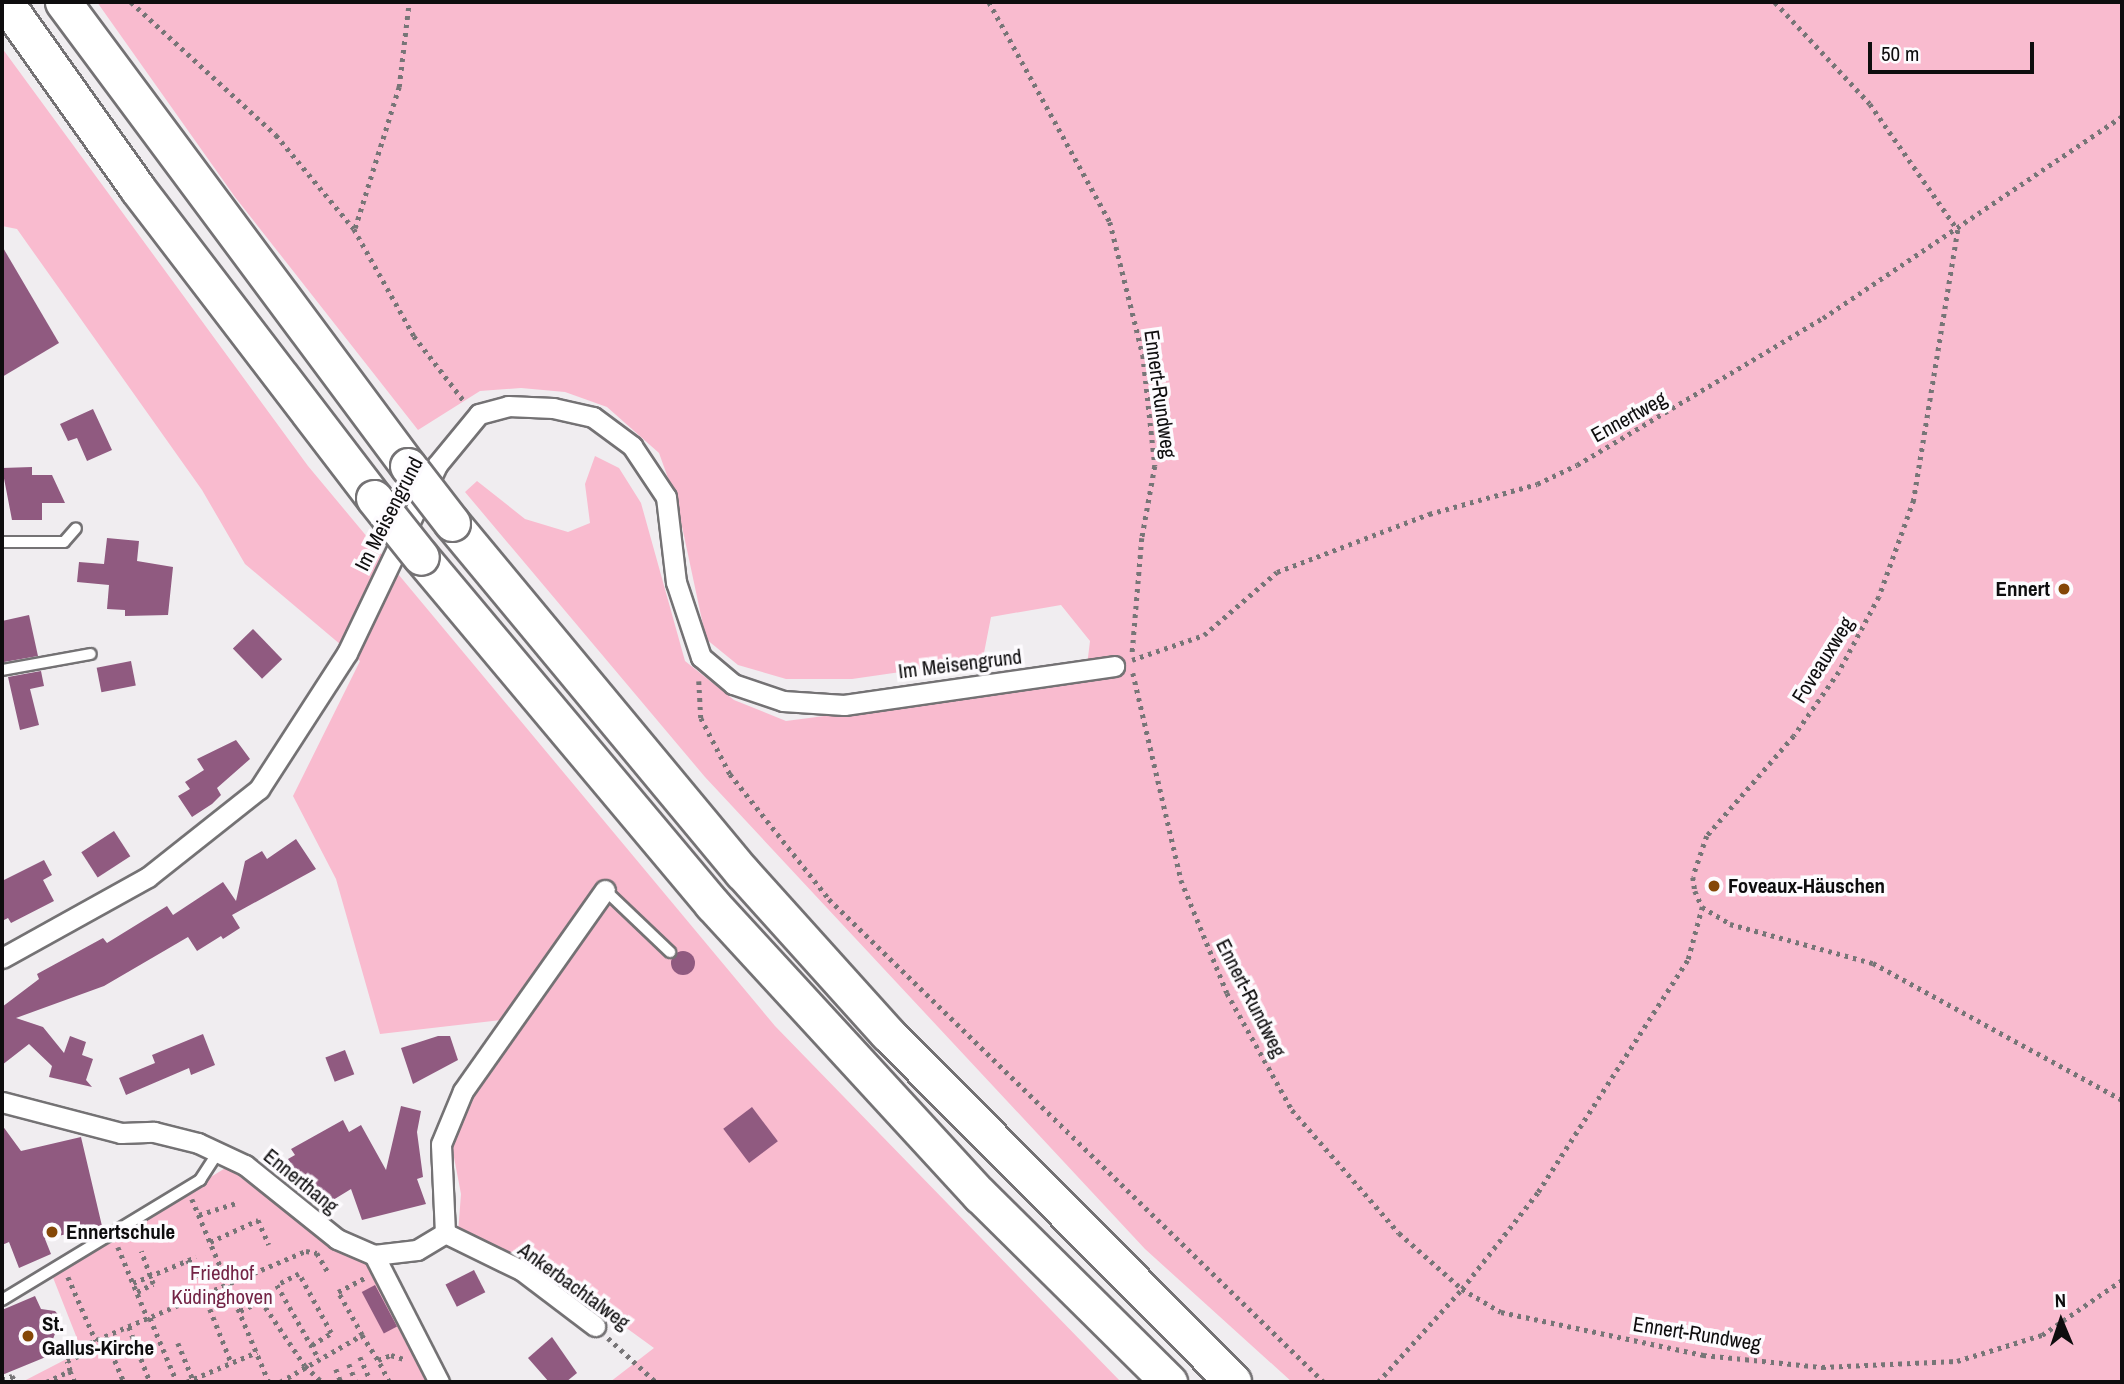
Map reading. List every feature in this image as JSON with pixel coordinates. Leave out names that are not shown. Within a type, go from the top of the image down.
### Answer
[{"type":"highway","points":[[5,2],[138,188],[374,498],[712,904],[980,1195],[1169,1382]]},
{"type":"highway","points":[[63,2],[452,523],[742,872],[869,1013],[1233,1382]]},
{"type":"street","points":[[479,414],[508,406],[553,408],[593,417],[632,446],[666,497],[676,582],[701,657]]},
{"type":"street","name":"Im Meisengrund","points":[[2,958],[148,877],[259,789],[346,653],[438,465],[479,414]]},
{"type":"street","name":"Im Meisengrund","points":[[701,657],[733,684],[783,701],[844,705],[1123,663]]},
{"type":"street","points":[[439,1382],[373,1264],[451,1236],[441,1144],[463,1091],[605,890]]},
{"type":"street","name":"Ennerthang","points":[[2,1102],[121,1133],[177,1137],[245,1165],[337,1239],[373,1264]]},
{"type":"street","name":"Ankerbachtalweg","points":[[451,1236],[521,1270],[595,1326]]},
{"type":"lane","points":[[2,542],[64,542],[76,528]]},
{"type":"lane","points":[[2,670],[91,654]]},
{"type":"lane","points":[[605,890],[670,952]]},
{"type":"lane","points":[[2,1300],[200,1180],[217,1154]]},
{"type":"path","points":[[131,2],[276,135],[355,229],[414,337],[479,414]]},
{"type":"path","points":[[355,229],[398,87],[408,2]]},
{"type":"path","name":"Ennert-Rundweg","points":[[989,2],[1110,222],[1143,355],[1156,466],[1123,663],[1181,880],[1227,993],[1292,1110],[1399,1233],[1462,1289],[1514,1315],[1703,1355],[1822,1367],[1957,1362],[2042,1335],[2122,1280]]},
{"type":"path","points":[[1775,2],[1870,104],[1958,230]]},
{"type":"path","name":"Ennertweg","points":[[1123,663],[1204,635],[1277,572],[1429,514],[1537,484],[1577,465],[1694,399],[1958,230],[2122,116]]},
{"type":"path","name":"Foveauxweg","points":[[1702,907],[1693,877],[1707,836],[1801,725],[1839,672],[1879,597],[1914,500],[1958,230]]},
{"type":"path","points":[[701,657],[702,718],[730,774],[829,899],[1324,1382]]},
{"type":"path","points":[[1378,1382],[1462,1289],[1538,1192],[1688,959],[1702,907],[1730,924],[1873,963],[2122,1100]]},
{"type":"path","points":[[192,1198],[270,1382]]},
{"type":"path","points":[[199,1215],[239,1202]]},
{"type":"path","points":[[210,1242],[258,1220],[269,1245]]},
{"type":"path","points":[[117,1246],[177,1382]]},
{"type":"path","points":[[137,1292],[153,1284],[141,1251]]},
{"type":"path","points":[[75,1382],[67,1361],[89,1351],[89,1343],[306,1251],[317,1253],[329,1274]]},
{"type":"path","points":[[133,1283],[196,1257]]},
{"type":"path","points":[[188,1260],[196,1279]]},
{"type":"path","points":[[373,1264],[338,1292],[389,1382]]},
{"type":"path","points":[[312,1345],[331,1333],[299,1274],[277,1285],[319,1359]]},
{"type":"path","points":[[71,1284],[96,1341]]},
{"type":"path","points":[[256,1293],[305,1366],[322,1382]]},
{"type":"path","points":[[240,1311],[261,1301]]},
{"type":"path","points":[[210,1310],[231,1362]]},
{"type":"path","name":"Ankerbachtalweg","points":[[595,1326],[656,1382]]},
{"type":"path","points":[[129,1327],[150,1382]]},
{"type":"path","points":[[280,1382],[362,1335]]},
{"type":"path","points":[[105,1337],[124,1382]]},
{"type":"path","points":[[178,1343],[194,1381]]},
{"type":"path","points":[[186,1382],[194,1381],[257,1352]]},
{"type":"path","points":[[378,1360],[391,1355],[408,1365]]},
{"type":"path","points":[[360,1357],[371,1382]]},
{"type":"path","points":[[349,1364],[356,1382]]},
{"type":"path","points":[[336,1369],[341,1382]]},
{"type":"path","points":[[46,1382],[70,1371]]},
{"type":"path","points":[[2,1380],[12,1376],[16,1382]]},
{"type":"green space","points":[[97,2],[2122,2],[2122,1382],[1292,1382],[1145,1249],[705,777],[465,492],[477,481],[525,519],[568,532],[590,523],[585,484],[595,456],[619,468],[641,503],[685,661],[734,700],[786,721],[1085,682],[1090,641],[1061,605],[991,617],[983,658],[942,666],[852,679],[786,679],[738,665],[706,639],[677,503],[659,453],[607,407],[565,392],[521,388],[480,391],[418,430],[235,197]]},
{"type":"green space","points":[[2,48],[308,466],[775,1026],[1121,1382],[610,1382],[654,1348],[592,1303],[458,1233],[461,1194],[452,1147],[480,1083],[519,1018],[380,1034],[336,879],[293,796],[360,661],[245,564],[202,490],[17,229],[2,226]]},
{"type":"green space","name":"Friedhof Küdinghoven","points":[[227,1167],[327,1243],[363,1259],[430,1382],[22,1382],[82,1351],[52,1275]]},
{"type":"building","points":[[2,246],[59,343],[2,377]]},
{"type":"building","points":[[93,409],[112,450],[87,461],[77,438],[68,441],[60,424]]},
{"type":"building","points":[[32,467],[32,475],[52,475],[65,503],[42,503],[42,520],[12,520],[2,468]]},
{"type":"building","points":[[107,538],[139,541],[137,561],[173,567],[168,615],[125,616],[125,610],[107,609],[109,585],[77,582],[79,562],[104,564]]},
{"type":"building","points":[[29,615],[38,656],[4,662],[2,621]]},
{"type":"building","points":[[253,629],[282,659],[262,679],[233,648]]},
{"type":"building","points":[[131,661],[136,686],[101,692],[97,668]]},
{"type":"building","points":[[41,671],[44,686],[30,689],[39,725],[20,730],[8,677]]},
{"type":"building","points":[[236,740],[250,759],[217,788],[221,795],[212,804],[192,817],[178,796],[190,789],[185,782],[204,770],[197,759]]},
{"type":"building","points":[[114,831],[130,856],[98,877],[81,852]]},
{"type":"building","points":[[296,839],[316,869],[232,915],[240,928],[223,939],[221,936],[197,951],[188,937],[104,986],[16,1018],[43,1027],[64,1053],[70,1036],[86,1042],[82,1055],[93,1059],[86,1080],[92,1087],[49,1077],[52,1066],[29,1044],[2,1065],[2,1007],[39,979],[37,974],[103,938],[107,943],[167,906],[173,915],[223,882],[236,901],[245,861],[262,851],[267,859]]},
{"type":"building","points":[[44,860],[52,875],[43,880],[54,901],[11,923],[8,918],[2,921],[2,881]]},
{"type":"building","points":[[683,951],[692,954],[695,963],[692,972],[683,975],[674,972],[671,963],[674,954]]},
{"type":"building","points":[[203,1034],[215,1065],[191,1075],[189,1068],[126,1095],[119,1078],[155,1063],[152,1055]]},
{"type":"building","points":[[438,1036],[450,1036],[458,1060],[413,1084],[401,1048]]},
{"type":"building","points":[[345,1050],[354,1074],[335,1082],[325,1058]]},
{"type":"building","points":[[401,1106],[421,1111],[417,1132],[423,1177],[417,1179],[426,1204],[362,1220],[351,1189],[320,1208],[288,1159],[295,1155],[291,1149],[343,1120],[349,1132],[361,1125],[386,1170]]},
{"type":"building","points":[[752,1107],[778,1141],[749,1163],[723,1129]]},
{"type":"building","points":[[2,1125],[21,1151],[81,1137],[102,1226],[45,1239],[51,1254],[19,1268],[9,1242],[2,1245]]},
{"type":"building","points":[[474,1270],[485,1292],[457,1307],[445,1285]]},
{"type":"building","points":[[375,1285],[397,1326],[384,1334],[362,1292]]},
{"type":"building","name":"St. Gallus-Kirche","points":[[35,1296],[41,1309],[55,1311],[61,1318],[53,1339],[58,1352],[2,1375],[2,1310]]},
{"type":"building","points":[[552,1337],[577,1373],[566,1382],[549,1382],[528,1358]]},
{"type":"place","name":"Ennert","points":[[2064,589]]},
{"type":"place","name":"Foveaux-Häuschen","points":[[1714,886]]},
{"type":"place","name":"Ennertschule","points":[[52,1232]]},
{"type":"place","name":"St. Gallus-Kirche","points":[[28,1336]]}]
